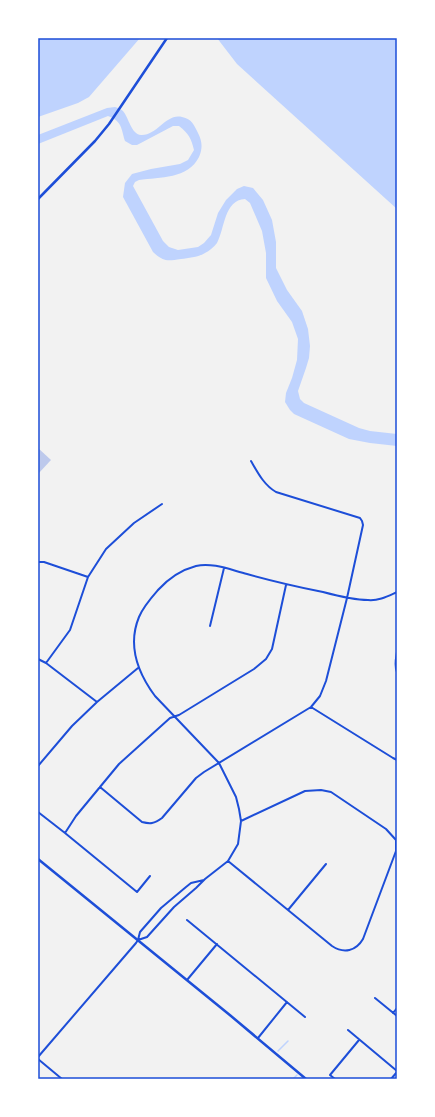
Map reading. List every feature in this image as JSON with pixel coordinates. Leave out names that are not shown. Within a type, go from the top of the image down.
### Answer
[{"type":"street","points":[[38,199],[94,142],[109,124],[167,38]]},
{"type":"street","points":[[100,787],[142,822],[150,824],[156,823],[196,778],[311,707],[320,696],[326,681],[347,598],[363,525],[362,521],[360,518],[276,492],[264,483],[251,462]]},
{"type":"street","points":[[46,663],[70,630],[88,577],[102,554],[134,523],[162,504]]},
{"type":"street","points":[[38,562],[44,562],[88,577]]},
{"type":"street","points":[[138,940],[147,937],[168,914],[205,879],[228,861],[238,844],[241,821],[240,809],[236,797],[219,763],[155,696],[146,684],[138,668],[134,653],[136,625],[141,613],[150,599],[172,576],[197,566],[209,565],[347,598],[369,600],[384,598],[397,592]]},
{"type":"street","points":[[210,626],[224,568]]},
{"type":"street","points":[[65,833],[76,816],[123,760],[170,718],[179,715],[254,669],[266,659],[272,649],[286,584]]},
{"type":"street","points":[[397,652],[395,668],[397,672]]},
{"type":"street","points":[[38,658],[97,702]]},
{"type":"street","points":[[38,766],[72,726],[97,702],[138,668]]},
{"type":"street","points":[[311,707],[397,760]]},
{"type":"street","points":[[228,861],[335,948],[348,951],[355,948],[363,939],[396,851],[396,840],[386,829],[331,792],[321,790],[304,791],[241,821]]},
{"type":"street","points":[[38,812],[137,892],[150,876]]},
{"type":"street","points":[[38,859],[258,1038],[306,1079]]},
{"type":"street","points":[[288,910],[326,864]]},
{"type":"street","points":[[62,1079],[38,1058],[138,940],[140,932],[161,908],[191,883],[205,879]]},
{"type":"street","points":[[187,920],[305,1017]]},
{"type":"street","points":[[187,980],[217,944]]},
{"type":"street","points":[[375,998],[397,1016]]},
{"type":"street","points":[[258,1038],[287,1002]]},
{"type":"street","points":[[393,1013],[397,1008]]},
{"type":"street","points":[[348,1030],[397,1071],[391,1079]]},
{"type":"street","points":[[335,1079],[330,1075],[359,1040]]},
{"type":"water","points":[[38,38],[140,38],[89,97],[78,103],[38,117]]},
{"type":"water","points":[[217,38],[397,38],[397,209],[237,64]]},
{"type":"water","points":[[115,107],[123,111],[132,129],[138,134],[147,134],[171,118],[182,117],[194,125],[199,136],[202,145],[199,157],[188,169],[173,176],[139,180],[135,182],[133,186],[163,241],[169,247],[178,250],[198,247],[204,243],[211,235],[218,213],[226,200],[237,189],[244,186],[253,188],[263,200],[272,220],[276,242],[276,268],[287,290],[302,311],[308,329],[310,346],[309,358],[298,391],[300,399],[304,403],[359,428],[370,431],[397,434],[397,446],[349,439],[294,414],[285,402],[286,393],[297,360],[298,339],[292,322],[277,301],[266,278],[266,253],[262,231],[250,203],[245,199],[233,204],[229,209],[217,243],[207,252],[194,257],[169,260],[160,258],[153,252],[123,197],[125,183],[132,174],[180,164],[188,160],[194,150],[192,142],[189,136],[179,126],[173,126],[137,145],[132,145],[125,141],[122,129],[116,120],[108,116],[38,144],[38,135],[107,108]]},
{"type":"building","points":[[38,448],[51,460],[38,474]]},
{"type":"waterway","points":[[278,1051],[288,1041]]},
{"type":"waterway","points":[[293,1079],[297,1075]]}]
